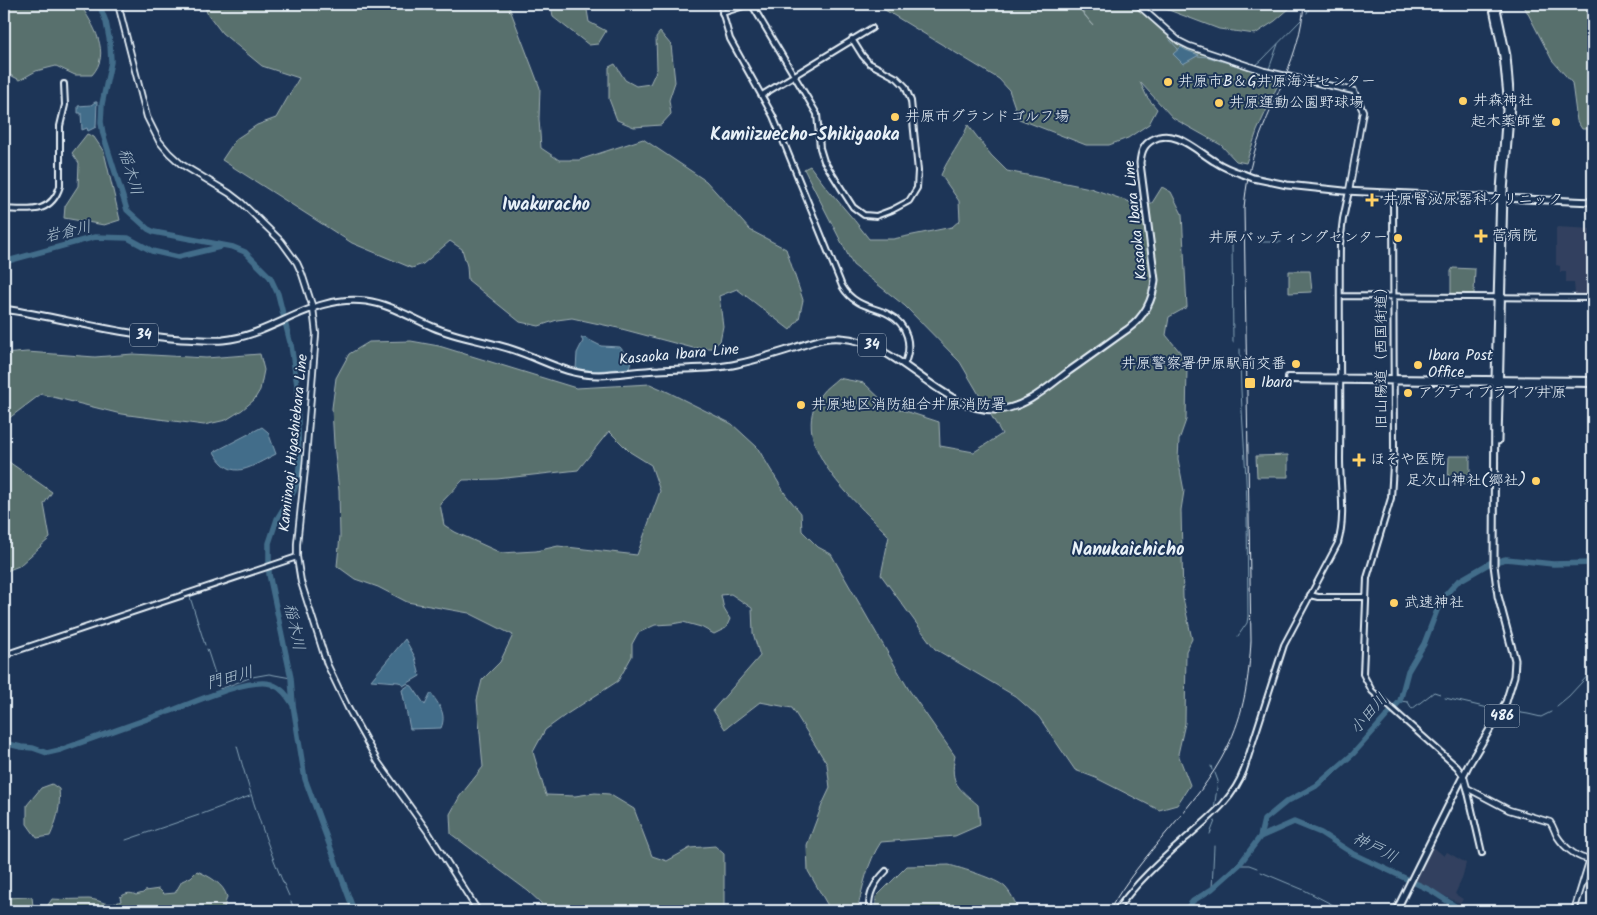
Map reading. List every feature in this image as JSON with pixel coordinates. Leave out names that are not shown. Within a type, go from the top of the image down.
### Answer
[{"type":"main road","name":"Kamiinagi Higashiebara Line","points":[[118,4],[147,117],[159,141],[181,164],[224,189],[242,203],[281,241],[297,263],[313,308],[316,328],[305,470],[298,532],[297,557],[304,591],[327,664],[336,686],[378,762],[428,832],[478,911]]},
{"type":"main road","points":[[1136,4],[1179,41],[1189,46],[1264,71],[1354,91],[1363,111],[1349,191]]},
{"type":"main road","points":[[1492,4],[1503,56],[1506,89],[1502,198]]},
{"type":"main road","points":[[1496,4],[1507,56],[1511,96],[1502,198]]},
{"type":"main road","name":"Kasaoka Ibara Line","points":[[4,309],[129,333],[221,340],[261,330],[329,302],[346,300],[378,303],[434,328],[516,350],[561,370],[586,374],[722,367],[773,355],[825,338],[836,337],[856,340],[873,346],[953,398],[977,408],[1004,409],[1029,399],[1135,324],[1150,303],[1154,289],[1155,270],[1140,163],[1142,150],[1156,138],[1169,136],[1184,141],[1219,164],[1253,178],[1284,185],[1393,194],[1593,202]]},
{"type":"main road","name":"486","points":[[1396,911],[1464,778],[1512,697],[1516,685],[1518,668],[1500,588],[1496,519],[1497,381],[1502,198]]},
{"type":"main road","points":[[1464,778],[1467,788],[1509,810],[1550,822],[1558,837],[1573,853],[1592,859]]},
{"type":"main road","points":[[1574,911],[1592,859],[1593,849]]},
{"type":"street","points":[[720,4],[726,28],[735,50],[773,116],[842,286],[853,299],[891,315],[901,324],[910,347],[904,365]]},
{"type":"street","points":[[722,13],[752,5],[818,117],[820,148],[824,161],[852,207],[864,214],[876,216],[909,201],[916,190],[918,179],[910,94],[905,86],[896,78],[866,60],[852,39]]},
{"type":"street","points":[[762,95],[872,28]]},
{"type":"street","points":[[4,209],[39,209],[46,206],[58,193],[60,186],[60,126],[65,105],[64,84]]},
{"type":"street","points":[[1116,911],[1130,891],[1184,839],[1218,810],[1236,788],[1244,770],[1280,655],[1310,595],[1336,549],[1342,529],[1341,236],[1349,191]]},
{"type":"street","name":"旧山陽道（西国街道）","points":[[1393,194],[1394,449],[1391,498],[1369,570],[1362,669],[1371,690],[1456,767],[1464,778]]},
{"type":"street","points":[[1340,296],[1593,298]]},
{"type":"street","points":[[1288,379],[1593,382]]},
{"type":"street","points":[[4,655],[297,557]]},
{"type":"street","points":[[1310,595],[1318,597],[1366,597]]},
{"type":"street","points":[[1467,788],[1482,853]]},
{"type":"street","points":[[869,911],[868,902],[873,886],[886,871]]},
{"type":"shaded area","points":[[1181,47],[1199,55],[1183,64],[1173,54]]},
{"type":"shaded area","points":[[97,102],[96,127],[88,131],[87,128],[82,130],[81,113],[78,113],[78,106],[91,105]]},
{"type":"shaded area","points":[[1557,227],[1593,229],[1593,294],[1575,295],[1574,283],[1566,283],[1566,272],[1560,272],[1560,266],[1556,265]]},
{"type":"shaded area","points":[[581,338],[601,346],[620,347],[631,361],[629,368],[595,371],[576,369],[577,353],[583,341]]},
{"type":"shaded area","points":[[262,427],[268,432],[276,454],[250,467],[235,470],[228,468],[221,462],[214,452]]},
{"type":"shaded area","points":[[405,639],[415,657],[420,676],[403,686],[402,683],[398,682],[371,680]]},
{"type":"shaded area","points":[[409,685],[412,686],[425,705],[431,693],[443,714],[441,728],[410,729],[402,690]]},
{"type":"shaded area","points":[[1432,846],[1444,856],[1447,852],[1466,863],[1462,879],[1455,894],[1463,899],[1460,904],[1414,880]]},
{"type":"green space","points":[[4,4],[80,4],[95,30],[100,48],[98,66],[92,75],[75,75],[56,66],[36,71],[20,80],[4,72]]},
{"type":"green space","points":[[204,4],[508,4],[540,88],[539,119],[541,148],[559,160],[579,160],[643,139],[706,181],[750,230],[786,249],[803,300],[799,319],[790,330],[737,289],[719,296],[723,326],[720,341],[712,348],[693,348],[572,318],[557,320],[539,326],[520,322],[468,280],[467,266],[462,249],[450,241],[423,264],[412,268],[352,243],[222,160],[236,139],[257,125],[276,118],[299,78],[262,66],[222,33],[207,13]]},
{"type":"green space","points":[[551,4],[589,4],[587,10],[589,22],[606,31],[598,44],[589,45],[553,17]]},
{"type":"green space","points":[[875,4],[1075,4],[1093,25],[1076,4],[1133,4],[1164,33],[1183,47],[1276,77],[1280,80],[1257,131],[1246,163],[1236,161],[1221,145],[1173,118],[1140,82],[1147,97],[1157,109],[1149,124],[1128,138],[1109,145],[1086,145],[1019,119],[1009,90],[999,79]]},
{"type":"green space","points":[[1155,4],[1290,4],[1290,8],[1255,34],[1219,29]]},
{"type":"green space","points":[[1523,4],[1593,4],[1593,129],[1582,129],[1577,121],[1572,83],[1552,60]]},
{"type":"green space","points":[[660,32],[671,45],[675,82],[669,100],[671,114],[661,125],[634,127],[617,120],[609,99],[609,67],[615,64],[625,80],[636,86],[650,84],[657,69],[656,37]]},
{"type":"green space","points":[[968,125],[991,155],[1007,171],[1090,188],[1133,203],[1152,203],[1162,187],[1171,192],[1182,214],[1187,307],[1169,317],[1166,335],[1180,352],[1187,368],[1186,420],[1179,440],[1178,459],[1184,491],[1181,510],[1183,598],[1192,639],[1186,651],[1185,723],[1178,754],[1190,785],[1177,805],[1159,810],[1096,778],[1075,770],[1039,717],[1015,696],[935,649],[881,575],[889,536],[844,490],[818,452],[812,433],[812,413],[821,394],[838,378],[864,383],[887,405],[939,422],[940,446],[974,452],[1002,434],[960,362],[905,306],[853,265],[804,169],[810,166],[869,239],[893,239],[952,227],[960,220],[959,201],[941,175]]},
{"type":"green space","points":[[87,134],[94,137],[104,152],[120,220],[104,225],[64,218],[65,206],[78,186],[79,163],[72,153]]},
{"type":"green space","points":[[1453,268],[1475,269],[1474,294],[1451,294],[1451,271]]},
{"type":"green space","points":[[1289,271],[1310,271],[1312,292],[1289,293]]},
{"type":"green space","points":[[411,341],[439,346],[576,388],[650,384],[732,424],[757,447],[786,495],[801,513],[802,531],[818,547],[831,554],[909,690],[955,756],[953,773],[957,785],[978,805],[980,825],[955,836],[881,842],[869,867],[857,911],[831,911],[808,871],[807,845],[830,788],[827,764],[792,708],[760,702],[725,729],[713,710],[760,656],[753,633],[752,608],[731,594],[721,595],[724,609],[730,619],[726,628],[714,634],[701,627],[683,622],[655,625],[638,633],[632,644],[632,656],[618,681],[545,730],[533,752],[546,795],[609,794],[634,809],[652,856],[667,861],[690,848],[715,846],[724,854],[724,911],[542,911],[541,903],[528,891],[451,834],[450,814],[460,796],[483,767],[477,700],[482,680],[500,662],[513,635],[469,613],[407,602],[378,587],[355,579],[337,566],[340,536],[339,491],[332,408],[336,378],[349,354],[369,342]],"holes":[[[609,431],[630,452],[651,465],[660,491],[637,555],[558,546],[536,551],[501,553],[444,525],[440,504],[463,480],[497,479],[578,470]]]},
{"type":"green space","points":[[27,352],[95,357],[133,354],[206,358],[260,354],[264,370],[260,390],[254,400],[226,420],[204,425],[121,414],[41,394],[4,422],[4,354]]},
{"type":"green space","points":[[4,429],[9,462],[52,492],[44,504],[50,538],[19,566],[4,572]]},
{"type":"green space","points":[[1288,455],[1288,477],[1257,477],[1256,456]]},
{"type":"green space","points":[[1449,456],[1470,456],[1470,482],[1468,484],[1448,483]]},
{"type":"green space","points":[[52,784],[59,789],[59,807],[56,819],[50,836],[37,838],[27,824],[27,805],[41,788]]},
{"type":"green space","points":[[949,865],[1001,884],[1011,895],[1018,911],[876,911],[876,897],[907,866]]},
{"type":"green space","points":[[197,871],[211,878],[223,888],[227,897],[223,911],[4,911],[4,898],[32,897],[33,906],[37,909],[46,908],[52,899],[89,899],[112,904],[121,901],[120,897],[128,893],[136,895],[145,891],[159,889],[164,894],[175,893],[182,881],[191,877]]},
{"type":"waterway","name":"稲木川","points":[[99,4],[106,22],[111,62],[102,104],[101,122],[127,210],[154,232],[233,247],[245,252],[270,277],[278,294],[290,342]]},
{"type":"waterway","points":[[1307,13],[1311,4]]},
{"type":"waterway","points":[[1255,66],[1301,20]]},
{"type":"waterway","points":[[1170,40],[1178,49]]},
{"type":"waterway","points":[[1269,69],[1278,44]]},
{"type":"waterway","points":[[1198,56],[1208,57],[1248,69]]},
{"type":"waterway","name":"岩倉川","points":[[4,262],[95,237],[128,238],[152,251],[178,257],[220,247]]},
{"type":"waterway","points":[[1233,342],[1232,242],[1236,242]]},
{"type":"waterway","points":[[1262,242],[1281,242]]},
{"type":"waterway","name":"稲木川","points":[[291,345],[297,385],[299,468],[294,491],[277,519],[269,543],[269,574],[291,678],[293,705],[305,779],[354,911]]},
{"type":"waterway","points":[[1240,349],[1247,509]]},
{"type":"waterway","points":[[1238,636],[1247,623],[1248,616],[1247,511]]},
{"type":"waterway","name":"小田川","points":[[1185,911],[1193,901],[1212,889],[1239,865],[1260,837],[1264,820],[1286,802],[1316,786],[1353,754],[1400,701],[1408,671],[1424,644],[1441,600],[1457,582],[1490,563],[1506,559],[1553,564],[1593,563]]},
{"type":"waterway","points":[[1589,562],[1586,580],[1593,586]]},
{"type":"waterway","points":[[190,597],[205,645]]},
{"type":"waterway","points":[[207,649],[220,689],[252,677],[269,674],[291,678]]},
{"type":"waterway","points":[[1557,706],[1593,670]]},
{"type":"waterway","name":"門田川","points":[[168,712],[220,692],[249,684],[261,683],[271,684],[281,690],[293,705]]},
{"type":"waterway","points":[[1400,701],[1408,702],[1412,709],[1434,692],[1440,694]]},
{"type":"waterway","points":[[1445,698],[1497,710]]},
{"type":"waterway","points":[[1509,711],[1541,717],[1551,712]]},
{"type":"waterway","name":"門田川","points":[[63,749],[164,713]]},
{"type":"waterway","name":"門田川","points":[[4,743],[33,748],[47,753],[60,750]]},
{"type":"waterway","points":[[237,746],[260,822],[289,896]]},
{"type":"waterway","points":[[1211,766],[1212,770]]},
{"type":"waterway","points":[[1214,809],[1218,781],[1215,773]]},
{"type":"waterway","points":[[202,814],[250,796]]},
{"type":"waterway","points":[[126,840],[199,815]]},
{"type":"waterway","points":[[1210,834],[1215,821]]},
{"type":"waterway","name":"神戸川","points":[[1260,837],[1294,822],[1321,833],[1352,853],[1430,890],[1461,910],[1477,911]]},
{"type":"waterway","points":[[1212,889],[1214,846]]},
{"type":"waterway","points":[[1239,865],[1249,865],[1257,868]]},
{"type":"waterway","points":[[1261,872],[1304,890],[1345,911]]},
{"type":"waterway","points":[[291,902],[296,911]]},
{"type":"railway","points":[[1109,911],[1137,869],[1215,770],[1233,735],[1245,696],[1251,641],[1244,208],[1255,152],[1292,59],[1302,23],[1304,4]]},
{"type":"place","name":"井原市B＆G井原海洋センター","points":[[1168,82]]},
{"type":"place","name":"井森神社","points":[[1463,101]]},
{"type":"place","name":"井原運動公園野球場","points":[[1219,103]]},
{"type":"place","name":"井原市グランドゴルフ場","points":[[895,117]]},
{"type":"place","name":"起木薬師堂","points":[[1556,122]]},
{"type":"place","name":"井原腎泌尿器科クリニック","points":[[1372,200]]},
{"type":"place","name":"菅病院","points":[[1481,236]]},
{"type":"place","name":"井原バッティングセンター","points":[[1398,238]]},
{"type":"place","name":"井原警察署伊原駅前交番","points":[[1296,364]]},
{"type":"place","name":"Ibara Post Office","points":[[1418,365]]},
{"type":"place","name":"Ibara","points":[[1250,383]]},
{"type":"place","name":"アクティブライフ井原","points":[[1408,393]]},
{"type":"place","name":"井原地区消防組合井原消防署","points":[[801,405]]},
{"type":"place","name":"ほそや医院","points":[[1359,460]]},
{"type":"place","name":"足次山神社(郷社)","points":[[1536,481]]},
{"type":"place","name":"武速神社","points":[[1394,603]]},
{"type":"district","name":"Kamiizuecho-Shikigaoka","points":[[805,135]]},
{"type":"district","name":"Iwakuracho","points":[[546,205]]},
{"type":"district","name":"Nanukaichicho","points":[[1128,550]]}]
